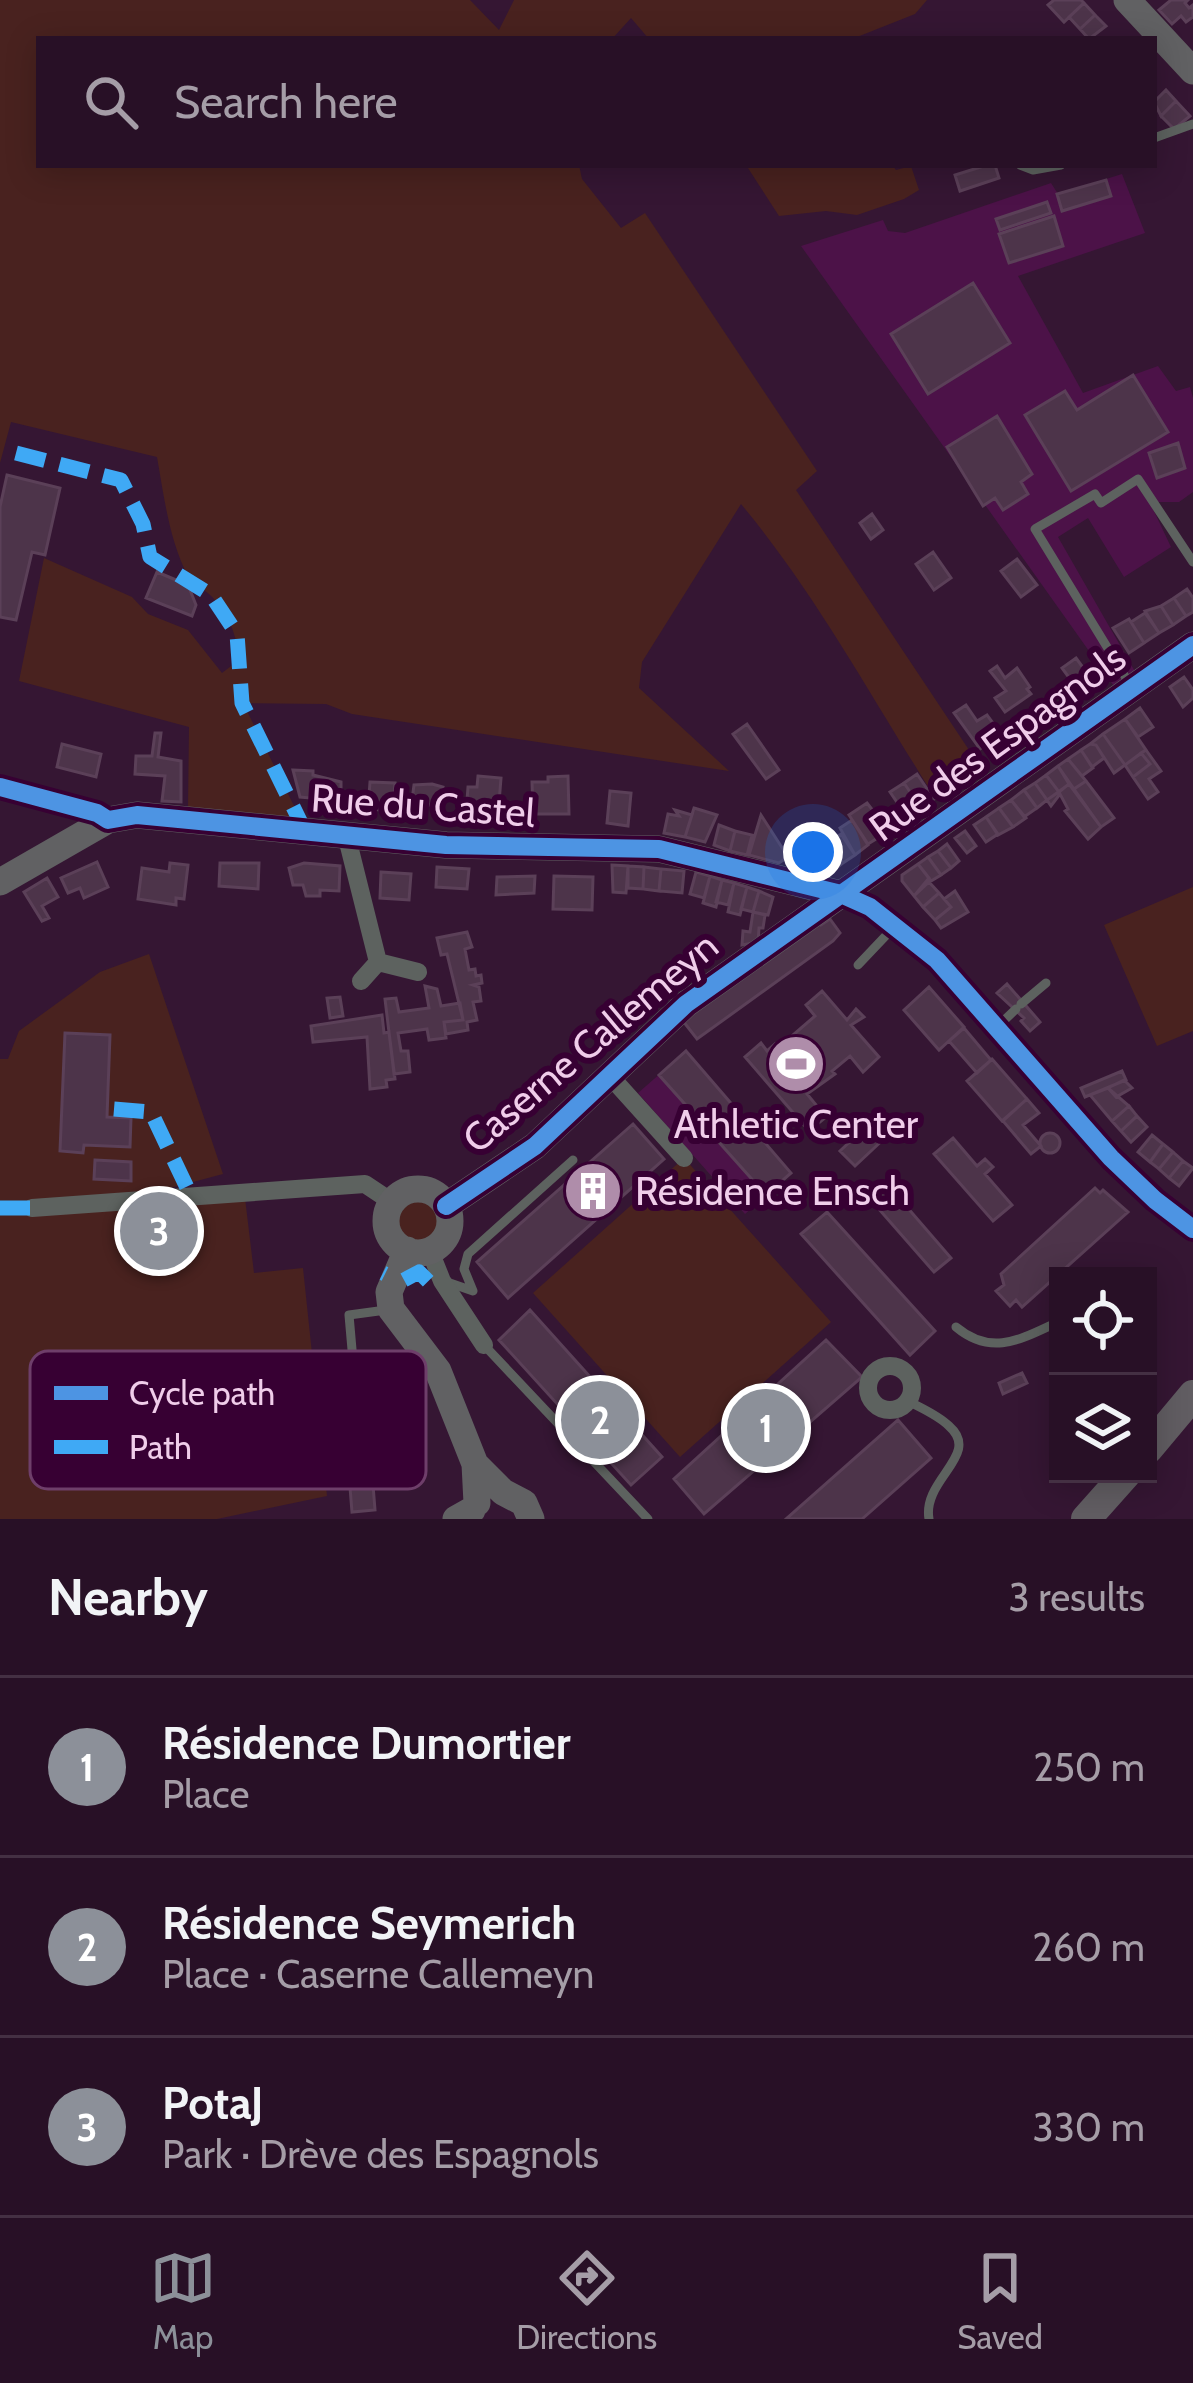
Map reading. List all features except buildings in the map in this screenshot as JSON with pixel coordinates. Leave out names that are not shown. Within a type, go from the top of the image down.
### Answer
[{"type":"main road","points":[[1157,1438],[1193,1395]]},
{"type":"main road","points":[[1086,1519],[1119,1483]]},
{"type":"main road","points":[[1095,1519],[1121,1483]]},
{"type":"street","points":[[1127,0],[1193,71]]},
{"type":"street","name":"Rue des Espagnols","points":[[841,894],[1193,645]]},
{"type":"street","name":"Rue du Castel","points":[[0,788],[108,820],[137,815],[446,845],[659,849],[841,894]]},
{"type":"street","points":[[0,882],[108,820]]},
{"type":"street","name":"Rue du Castel","points":[[346,834],[378,962]]},
{"type":"street","points":[[841,894],[870,908],[937,960],[1111,1158],[1193,1229]]},
{"type":"street","name":"Caserne Callemeyn","points":[[446,1206],[535,1146],[686,1004],[841,894]]},
{"type":"street","points":[[361,981],[378,962],[418,972]]},
{"type":"street","points":[[610,1076],[684,1158]]},
{"type":"street","points":[[32,1208],[361,1184],[392,1202]]},
{"type":"street","points":[[423,1351],[391,1309],[389,1292],[418,1251],[445,1236],[449,1226],[446,1206],[438,1196],[413,1189],[392,1202],[387,1213],[389,1235],[418,1251],[484,1345]]},
{"type":"street","points":[[426,1355],[438,1371],[475,1464],[475,1508],[524,1503],[531,1519]]},
{"type":"lane","points":[[1157,137],[1193,124]]},
{"type":"lane","points":[[1131,686],[1035,529],[1095,494],[1100,502],[1138,479],[1193,562]]},
{"type":"lane","points":[[857,965],[895,926]]},
{"type":"lane","points":[[995,1029],[1046,982]]},
{"type":"lane","points":[[442,1281],[473,1291],[464,1269],[468,1255],[573,1160]]},
{"type":"lane","points":[[352,1351],[349,1315],[391,1309]]},
{"type":"lane","points":[[956,1327],[969,1338],[1000,1346],[1049,1326]]},
{"type":"lane","points":[[484,1345],[647,1519]]},
{"type":"lane","points":[[908,1400],[950,1426],[959,1447],[928,1499],[929,1519]]},
{"type":"shaded area","points":[[0,0],[470,0],[499,30],[514,0],[927,0],[915,14],[860,36],[646,36],[631,18],[615,36],[36,36],[36,168],[580,168],[582,179],[621,228],[645,213],[817,471],[796,490],[979,765],[934,796],[818,610],[741,504],[642,662],[639,688],[729,771],[352,714],[326,704],[243,703],[300,818],[188,809],[189,727],[19,681],[44,558],[132,597],[148,614],[188,630],[222,673],[239,660],[226,616],[190,579],[181,562],[157,457],[11,422],[0,463]]},
{"type":"shaded area","points":[[748,168],[912,168],[919,190],[857,215],[826,211],[779,216]]},
{"type":"shaded area","points":[[1122,174],[1145,233],[1018,276],[1083,393],[1158,366],[1176,391],[1190,387],[1193,398],[1193,492],[1179,502],[1155,502],[1152,507],[1171,547],[1124,577],[1088,518],[1058,537],[1137,675],[1116,689],[801,246],[883,220],[888,231],[905,233],[1051,183],[1058,194]]},
{"type":"shaded area","points":[[1193,887],[1193,1031],[1157,1046],[1104,925]]},
{"type":"shaded area","points":[[149,954],[223,1174],[80,1212],[245,1198],[254,1273],[303,1268],[312,1351],[30,1351],[30,1489],[326,1489],[327,1496],[217,1519],[0,1519],[0,1059],[8,1059],[19,1031],[100,972]]},
{"type":"shaded area","points":[[686,1051],[791,1173],[745,1214],[638,1093]]},
{"type":"shaded area","points":[[684,1158],[831,1322],[680,1457],[533,1293]]},
{"type":"shaded area","points":[[418,1201],[432,1207],[438,1221],[432,1235],[418,1241],[404,1235],[398,1221],[404,1207]]},
{"type":"marked path","points":[[16,453],[121,480],[143,524],[150,557],[211,595],[237,634],[242,703],[304,829]]},
{"type":"marked path","points":[[114,1109],[151,1112],[191,1196]]},
{"type":"marked path","points":[[0,1208],[32,1208]]},
{"type":"marked path","points":[[404,1280],[419,1272],[435,1284]]},
{"type":"cycle path","points":[[446,1206],[535,1146],[686,1004],[1193,645]]},
{"type":"cycle path","points":[[0,787],[108,820],[137,815],[446,845],[659,849],[841,894],[870,907],[937,960],[1111,1158],[1193,1229]]},
{"type":"place","name":"Athletic Center","points":[[796,1064]]},
{"type":"place","name":"Résidence Ensch","points":[[593,1191]]},
{"type":"place","name":"PotaJ","points":[[159,1231]]},
{"type":"place","name":"Résidence Seymerich","points":[[600,1420]]},
{"type":"place","name":"Résidence Dumortier","points":[[766,1428]]}]
